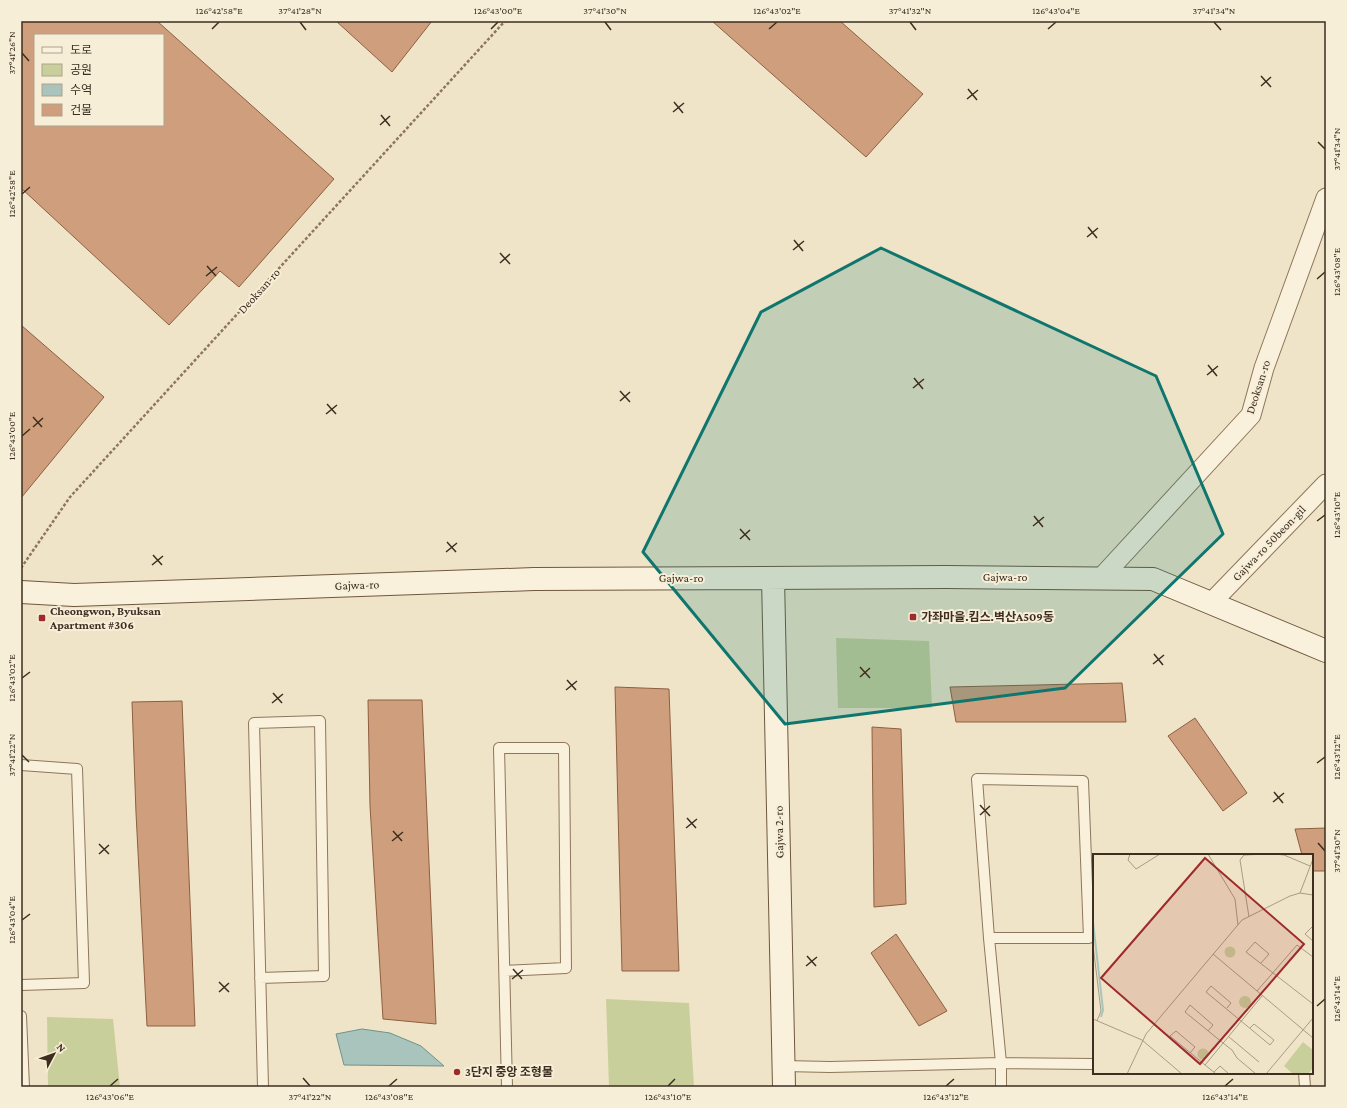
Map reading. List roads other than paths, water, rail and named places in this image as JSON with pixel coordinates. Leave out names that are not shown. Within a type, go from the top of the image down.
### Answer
[{"type":"street","name":"Deoksan-ro","points":[[1101,578],[1251,415],[1264,368],[1326,198]]},
{"type":"street","name":"Gajwa-ro 50beon-gil","points":[[1211,603],[1326,484]]},
{"type":"street","name":"Gajwa 2-ro","points":[[774,578],[784,1076]]},
{"type":"street","name":"Gajwa-ro","points":[[21,592],[74,595],[534,579],[1153,579],[1326,651]]},
{"type":"lane","points":[[260,978],[324,976],[320,721],[254,723],[260,978],[263,1087]]},
{"type":"lane","points":[[505,971],[566,968],[564,748],[499,748],[508,1087]]},
{"type":"lane","points":[[21,765],[77,769],[84,982],[21,984]]},
{"type":"lane","points":[[989,938],[1089,938],[1083,781],[977,779],[989,938],[1001,1063],[1001,1087]]},
{"type":"lane","points":[[21,1016],[24,1087]]},
{"type":"lane","points":[[784,1076],[830,1067],[1001,1063],[1093,1064]]},
{"type":"lane","points":[[1304,1074],[1305,1087]]},
{"type":"water","points":[[362,1029],[390,1033],[421,1046],[444,1066],[344,1065],[336,1034]]},
{"type":"place","name":"가좌마을.킴스.벽산A509동","points":[[913,617]]},
{"type":"place","name":"Cheongwon, Byuksan Apartment #306","points":[[42,618]]},
{"type":"place","name":"3단지 중앙 조형물","points":[[457,1072]]}]
